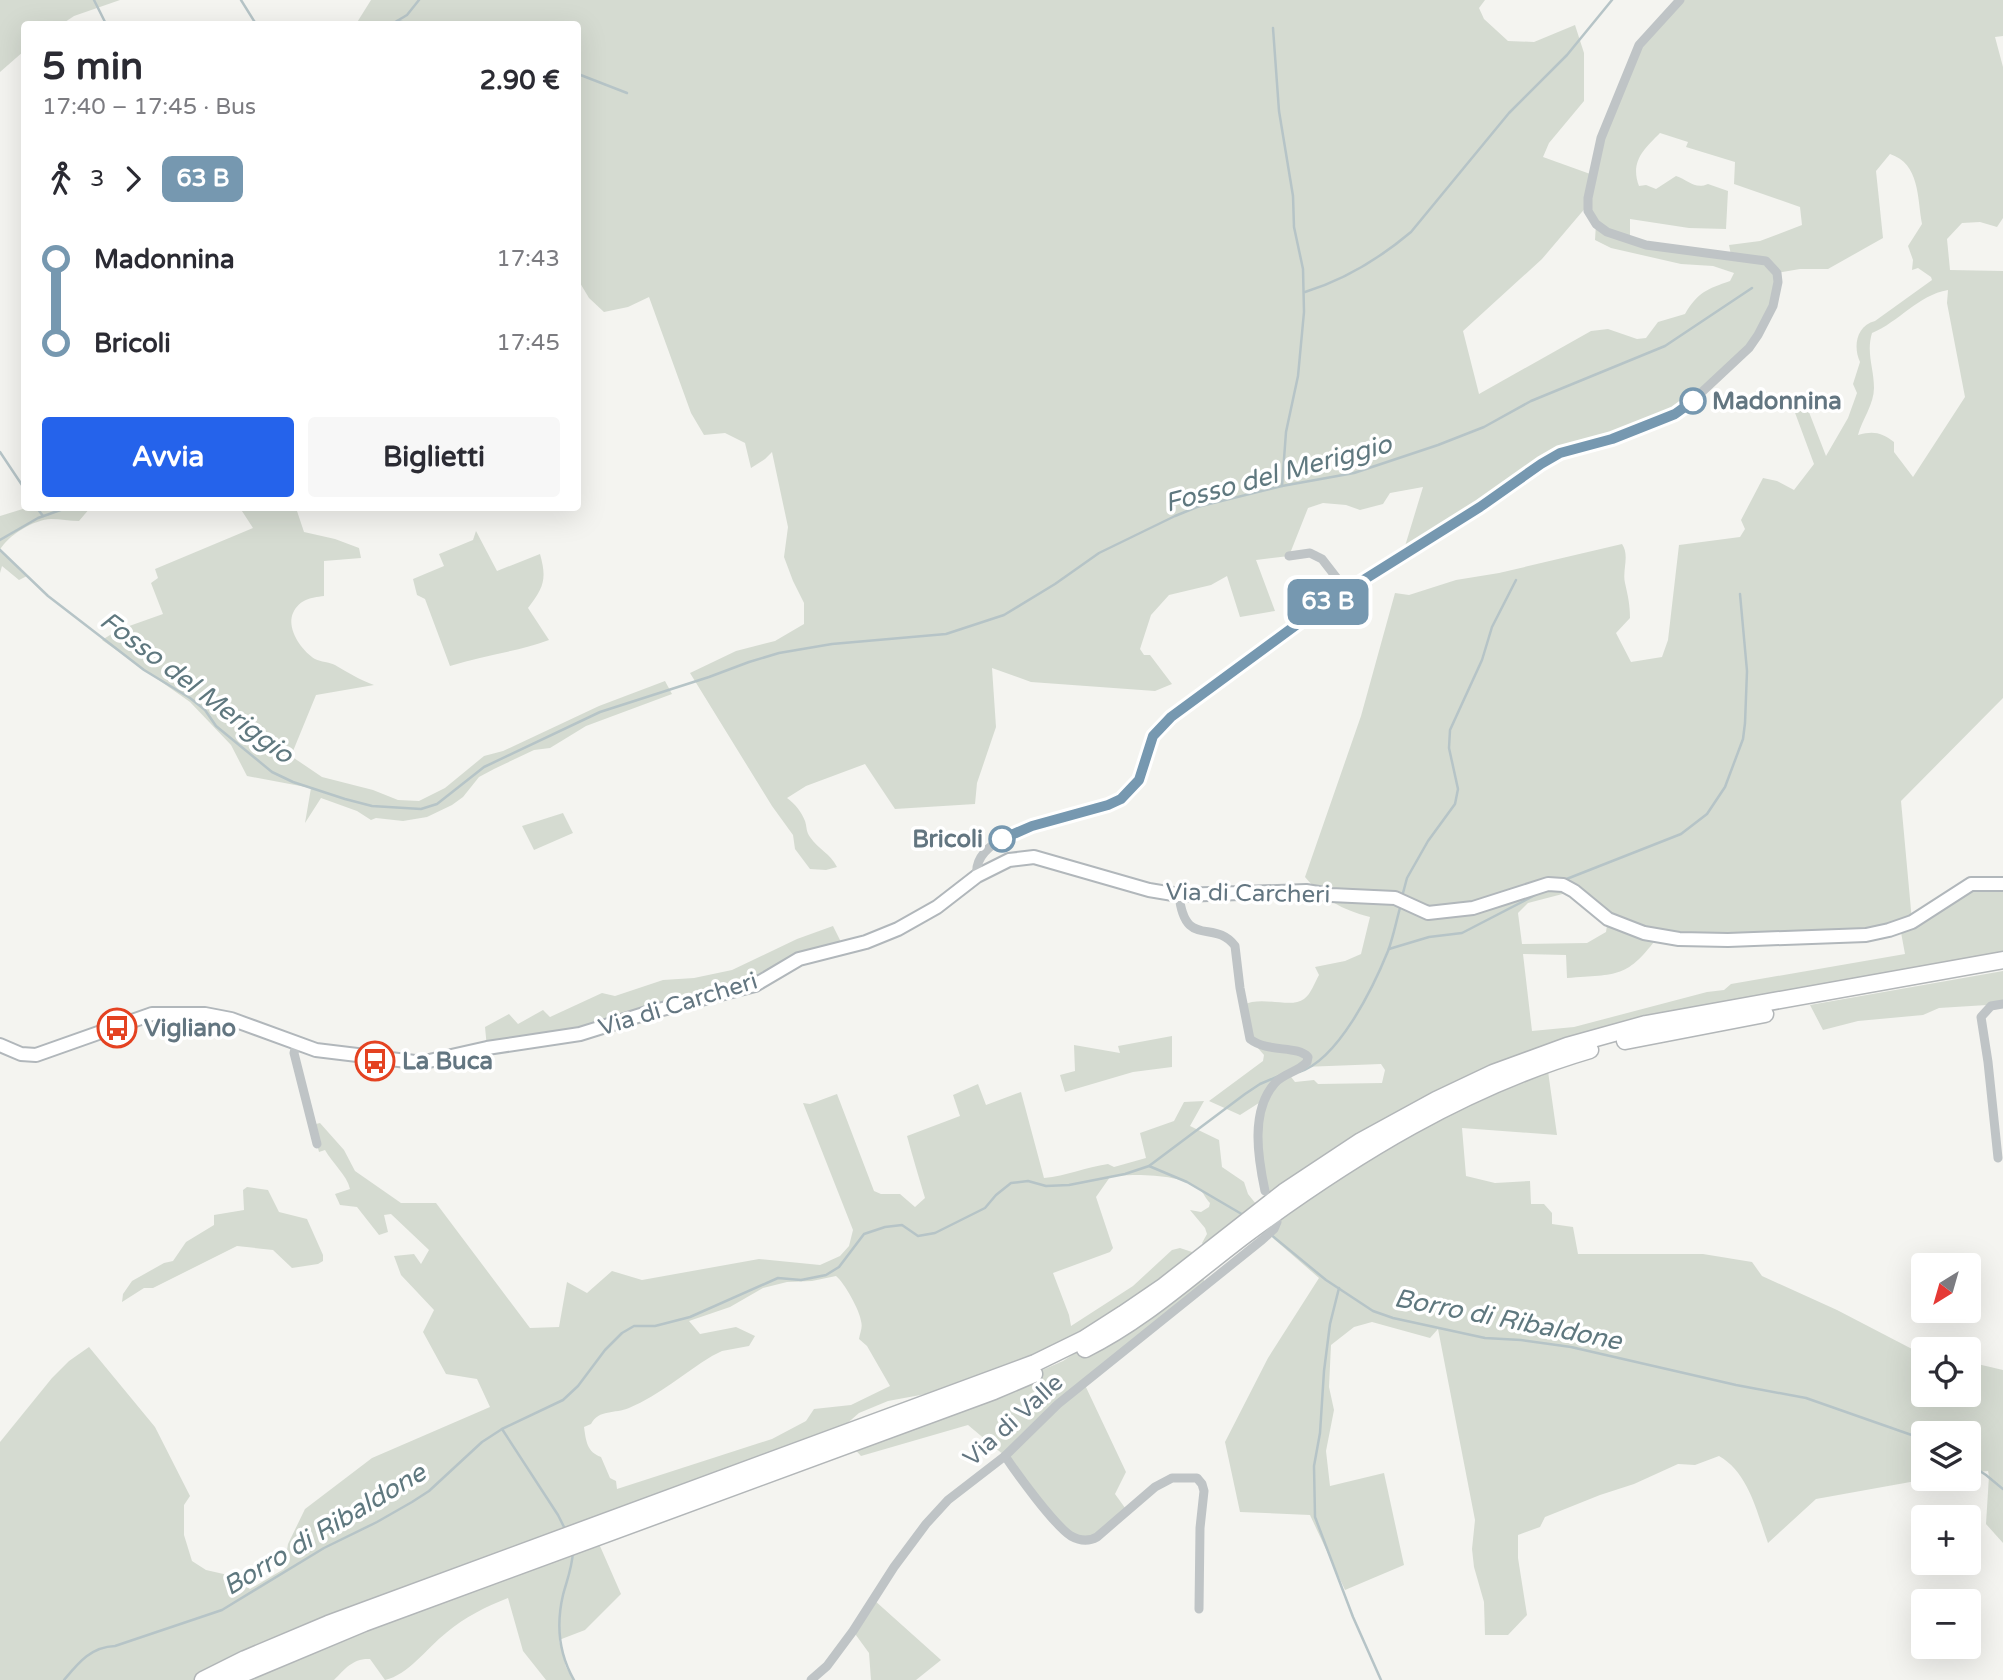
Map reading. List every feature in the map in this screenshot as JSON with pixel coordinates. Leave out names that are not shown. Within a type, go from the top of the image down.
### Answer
[{"type":"highway","points":[[203,1680],[328,1624],[1035,1363],[1084,1339],[1123,1314],[1164,1286],[1276,1198],[1361,1141],[1436,1100],[1493,1073],[1567,1046],[1646,1024],[2003,960]]},
{"type":"highway","points":[[228,1680],[363,1623],[994,1391],[1063,1361],[1127,1326],[1324,1178],[1446,1107],[1509,1079],[1576,1054],[1644,1036],[2003,971]]},
{"type":"street","points":[[977,876],[979,859],[992,844],[1032,826],[1121,799],[1139,780],[1153,736],[1171,717],[1346,590],[1480,507],[1560,453],[1612,439],[1675,414],[1749,348],[1773,306],[1778,282],[1776,273],[1766,261],[1646,245],[1607,232],[1596,224],[1588,211],[1588,198],[1601,138],[1639,45],[1648,32],[1680,0]]},
{"type":"street","points":[[1289,556],[1311,553],[1322,559],[1346,590]]},
{"type":"street","name":"Via di Carcheri","points":[[0,1045],[21,1054],[36,1055],[128,1021],[152,1014],[169,1013],[231,1018],[316,1050],[415,1062],[580,1034],[647,1013],[755,985],[799,959],[866,942],[898,929],[937,907],[977,876],[1009,860],[1034,857],[1149,890],[1179,895],[1306,891],[1395,898],[1428,913],[1473,908],[1548,884],[1563,885],[1608,919],[1644,933],[1679,939],[1866,935],[1912,922],[1971,884],[2003,884]]},
{"type":"street","points":[[1179,895],[1180,910],[1187,924],[1202,932],[1226,937],[1235,946],[1250,1039],[1257,1045],[1301,1051],[1308,1057],[1303,1067],[1274,1083],[1259,1114],[1260,1165],[1265,1191]]},
{"type":"street","points":[[1998,1158],[1981,1017],[1991,1006],[2003,1004]]},
{"type":"street","points":[[297,1042],[294,1054],[317,1144]]},
{"type":"street","name":"Via di Valle","points":[[811,1680],[827,1666],[853,1632],[894,1567],[947,1500],[1005,1456],[1058,1404],[1272,1230]]},
{"type":"street","points":[[1005,1456],[1063,1530],[1080,1540],[1089,1541],[1097,1537],[1155,1487],[1172,1478],[1197,1478],[1204,1490],[1200,1528],[1199,1609]]},
{"type":"shaded area","points":[[0,0],[120,0],[66,21],[21,21],[21,54],[0,72]]},
{"type":"shaded area","points":[[371,0],[1485,0],[1479,8],[1484,19],[1508,41],[1534,42],[1575,25],[1584,53],[1584,101],[1549,143],[1543,157],[1593,175],[1601,138],[1639,45],[1680,0],[2003,0],[2003,36],[1995,37],[2003,67],[2003,218],[1997,227],[1980,222],[1962,223],[1947,239],[1950,270],[2003,271],[2003,698],[1901,801],[1912,921],[1957,891],[2003,884],[2003,960],[1602,1036],[1269,1203],[1260,1165],[1262,1101],[1240,1115],[1209,1101],[1263,1061],[1264,1055],[1250,1039],[1243,1005],[1259,1001],[1298,1002],[1309,994],[1319,975],[1315,967],[1345,961],[1361,954],[1370,917],[1334,903],[1305,877],[1361,716],[1395,593],[1409,595],[1456,580],[1499,573],[1622,544],[1630,618],[1616,633],[1631,662],[1662,657],[1668,640],[1679,545],[1740,537],[1745,529],[1741,520],[1763,478],[1777,481],[1794,490],[1814,464],[1794,410],[1797,399],[1807,407],[1826,456],[1848,418],[1857,393],[1853,384],[1860,362],[1857,344],[1860,332],[1932,280],[1918,268],[1912,270],[1913,260],[1908,246],[1922,224],[1918,193],[1907,165],[1890,154],[1876,171],[1883,238],[1828,269],[1800,269],[1777,273],[1778,282],[1758,335],[1675,414],[1560,453],[1402,556],[1423,487],[1390,493],[1383,504],[1360,510],[1346,505],[1323,503],[1308,508],[1289,556],[1256,560],[1275,611],[1240,617],[1227,576],[1211,585],[1169,595],[1151,615],[1140,649],[1144,655],[1150,655],[1172,684],[1155,691],[1031,682],[992,668],[996,727],[977,783],[975,804],[895,809],[865,764],[806,786],[787,798],[802,814],[810,837],[837,867],[826,870],[810,869],[795,849],[793,835],[772,806],[690,673],[736,651],[775,641],[804,624],[804,603],[784,557],[788,527],[772,452],[751,468],[745,443],[725,433],[704,435],[691,413],[649,297],[628,307],[604,312],[589,298],[581,285],[581,21],[358,21]],"holes":[[[1660,133],[1688,142],[1686,147],[1735,162],[1734,184],[1800,207],[1802,225],[1760,241],[1729,245],[1731,255],[1630,239],[1630,219],[1689,228],[1726,229],[1728,191],[1708,184],[1695,185],[1676,176],[1656,189],[1646,185],[1639,186],[1637,163]],[[1587,206],[1596,224],[1595,240],[1611,248],[1681,264],[1713,266],[1734,273],[1730,281],[1699,296],[1685,314],[1658,322],[1646,338],[1637,339],[1608,329],[1591,331],[1479,394],[1463,331],[1542,259]],[[1948,290],[1947,303],[1965,397],[1913,477],[1894,452],[1894,442],[1877,433],[1858,435],[1873,394],[1870,347],[1872,333],[1937,293]],[[1574,891],[1608,919],[1606,932],[1587,943],[1522,944],[1518,913],[1528,903]],[[1900,927],[1905,954],[1731,984],[1724,990],[1707,992],[1574,1027],[1532,1031],[1523,954],[1566,955],[1567,978],[1620,972],[1638,960],[1659,935],[1866,935]],[[1381,1064],[1385,1070],[1382,1083],[1318,1084],[1314,1080],[1295,1082],[1288,1073],[1303,1067]]]},
{"type":"shaded area","points":[[21,510],[87,511],[79,521],[51,519],[30,525],[0,550],[0,516]]},
{"type":"shaded area","points":[[242,511],[297,511],[304,532],[359,548],[361,558],[324,561],[324,596],[302,602],[291,619],[296,639],[310,655],[374,685],[316,695],[291,756],[322,777],[373,790],[398,800],[419,801],[445,788],[484,756],[503,751],[599,706],[665,681],[672,694],[586,726],[550,748],[534,750],[494,769],[479,777],[463,797],[452,805],[427,817],[403,821],[376,818],[371,820],[357,811],[321,798],[305,823],[311,788],[247,776],[231,745],[190,702],[102,640],[118,630],[163,614],[151,583],[158,578],[155,569],[253,528]]},
{"type":"shaded area","points":[[476,531],[497,571],[540,554],[543,582],[528,608],[549,640],[450,666],[425,599],[417,595],[413,579],[444,566],[439,554],[473,540]]},
{"type":"shaded area","points":[[0,550],[27,576],[19,580],[2,566],[0,573]]},
{"type":"shaded area","points":[[563,813],[573,833],[534,850],[522,826]]},
{"type":"shaded area","points":[[833,926],[844,948],[799,959],[755,985],[580,1034],[487,1048],[485,1027],[509,1014],[518,1024],[543,1010],[550,1017],[602,993],[615,996],[663,980],[694,978],[732,970],[797,939]]},
{"type":"shaded area","points":[[2003,971],[2003,1004],[1939,1008],[1923,1015],[1858,1021],[1823,1030],[1810,1005]]},
{"type":"shaded area","points":[[1172,1036],[1172,1067],[1133,1072],[1065,1092],[1060,1075],[1075,1071],[1074,1045],[1120,1053],[1118,1046]]},
{"type":"shaded area","points":[[1547,1064],[1557,1135],[1462,1128],[1466,1176],[1495,1183],[1530,1181],[1531,1204],[1544,1204],[1552,1213],[1552,1224],[1573,1227],[1578,1254],[1703,1254],[1752,1262],[1762,1276],[1837,1310],[1911,1348],[1911,1407],[1981,1407],[1981,1365],[2003,1370],[2003,1543],[1986,1524],[1989,1476],[1988,1471],[1981,1472],[1981,1421],[1911,1421],[1911,1482],[1816,1499],[1768,1543],[1745,1483],[1729,1463],[1719,1456],[1695,1465],[1678,1464],[1634,1484],[1545,1517],[1540,1527],[1518,1535],[1518,1558],[1527,1615],[1508,1635],[1485,1635],[1484,1602],[1472,1549],[1475,1520],[1438,1329],[1430,1338],[1372,1322],[1354,1327],[1331,1345],[1329,1387],[1334,1410],[1326,1451],[1330,1486],[1384,1473],[1404,1565],[1345,1590],[1310,1515],[1240,1512],[1225,1442],[1268,1358],[1319,1278],[1274,1239],[1261,1224],[1324,1178]]},
{"type":"shaded area","points":[[978,1084],[986,1105],[1021,1092],[1044,1178],[1108,1164],[1114,1167],[1146,1158],[1140,1133],[1174,1121],[1184,1102],[1204,1101],[1190,1126],[1219,1140],[1222,1167],[1244,1182],[1248,1194],[1260,1209],[1208,1250],[1202,1243],[1207,1234],[1205,1228],[1190,1210],[1201,1212],[1209,1207],[1210,1203],[1199,1189],[1182,1180],[1170,1178],[1143,1175],[1110,1177],[1096,1197],[1113,1248],[1110,1252],[1053,1273],[1071,1326],[1133,1286],[1172,1250],[1180,1248],[1201,1255],[1084,1339],[942,1391],[888,1401],[859,1413],[828,1440],[203,1680],[0,1680],[0,1442],[52,1378],[69,1361],[89,1347],[155,1427],[190,1496],[184,1505],[184,1535],[192,1561],[206,1570],[228,1575],[250,1589],[284,1569],[288,1544],[305,1509],[372,1458],[490,1407],[477,1379],[446,1374],[423,1332],[434,1310],[401,1275],[394,1256],[414,1254],[421,1264],[429,1250],[391,1214],[384,1215],[388,1232],[379,1235],[357,1207],[340,1205],[335,1194],[350,1189],[343,1174],[325,1150],[319,1152],[312,1125],[320,1123],[344,1150],[355,1171],[401,1203],[436,1203],[530,1328],[559,1327],[567,1282],[587,1293],[612,1271],[642,1280],[759,1259],[820,1265],[840,1256],[849,1246],[853,1230],[803,1103],[810,1104],[837,1094],[874,1191],[881,1194],[900,1194],[915,1207],[925,1198],[907,1136],[960,1116],[953,1095]],"holes":[[[836,1276],[860,1316],[862,1326],[859,1339],[867,1346],[890,1386],[851,1405],[814,1409],[806,1421],[772,1439],[617,1489],[616,1481],[610,1478],[601,1457],[588,1445],[584,1427],[598,1416],[640,1403],[722,1351],[749,1346],[755,1336],[736,1327],[700,1334],[689,1321],[730,1307],[763,1288]]]},
{"type":"shaded area","points":[[247,1187],[268,1190],[279,1212],[307,1219],[323,1255],[323,1261],[292,1268],[273,1250],[237,1246],[153,1288],[144,1288],[122,1302],[123,1294],[132,1281],[164,1263],[173,1261],[186,1242],[214,1225],[214,1215],[244,1210],[243,1190]]},
{"type":"shaded area","points":[[1199,1272],[1206,1284],[1084,1383],[1126,1472],[1115,1494],[1128,1512],[1097,1537],[1072,1537],[1005,1456],[968,1425],[861,1456],[850,1444],[994,1391],[1063,1361]]},
{"type":"shaded area","points":[[596,1537],[621,1594],[585,1630],[559,1640],[566,1667],[574,1680],[546,1680],[523,1651],[508,1598],[460,1622],[402,1673],[385,1680],[370,1659],[364,1659],[354,1662],[334,1680],[228,1680]]},
{"type":"shaded area","points":[[874,1600],[941,1660],[916,1680],[871,1680],[869,1653],[853,1631]]},
{"type":"waterway","points":[[94,0],[104,21]]},
{"type":"waterway","points":[[241,0],[254,21]]},
{"type":"waterway","points":[[397,21],[407,15],[419,0]]},
{"type":"waterway","points":[[1305,292],[1361,268],[1411,232],[1509,113],[1567,55],[1612,0]]},
{"type":"waterway","points":[[1273,28],[1279,111],[1293,196],[1294,227],[1303,269],[1304,312],[1298,376],[1286,432],[1282,486]]},
{"type":"waterway","points":[[581,75],[627,93]]},
{"type":"waterway","name":"Fosso del Meriggio","points":[[0,550],[48,596],[144,670],[205,710],[216,726],[272,772],[293,782],[372,806],[421,809],[437,804],[484,767],[600,712],[749,662],[779,653],[832,644],[946,634],[1004,615],[1099,553],[1175,516],[1197,507],[1282,486],[1354,473],[1484,427],[1531,401],[1665,346],[1752,288]]},
{"type":"waterway","points":[[0,452],[21,484]]},
{"type":"waterway","points":[[39,511],[43,516]]},
{"type":"waterway","points":[[0,540],[38,518],[58,511]]},
{"type":"waterway","points":[[1403,893],[1407,878],[1428,841],[1455,804],[1458,789],[1449,748],[1450,730],[1482,660],[1492,627],[1516,580]]},
{"type":"waterway","points":[[1564,880],[1681,834],[1707,814],[1725,787],[1743,739],[1745,723],[1747,671],[1740,594]]},
{"type":"waterway","points":[[1389,949],[1429,937],[1462,933],[1541,892]]},
{"type":"waterway","points":[[1299,1072],[1327,1053],[1364,1002],[1388,951],[1400,908]]},
{"type":"waterway","name":"Borro di Ribaldone","points":[[64,1680],[92,1652],[222,1610],[324,1548],[412,1502],[429,1491],[482,1442],[502,1429],[563,1400],[578,1386],[605,1350],[622,1333],[634,1326],[655,1326],[690,1317],[778,1278],[801,1280],[826,1275],[839,1267],[864,1234],[902,1225],[918,1236],[935,1233],[985,1208],[1011,1183],[1028,1181],[1046,1186],[1069,1185],[1125,1174],[1149,1166],[1245,1094],[1279,1076]]},
{"type":"waterway","name":"Borro di Ribaldone","points":[[1149,1166],[1187,1182],[1245,1216]]},
{"type":"waterway","name":"Borro di Ribaldone","points":[[1270,1234],[1326,1280],[1373,1311],[1393,1318],[1485,1338],[1571,1347],[1736,1385],[1806,1398],[1911,1435]]},
{"type":"waterway","points":[[1339,1288],[1330,1324],[1320,1433],[1314,1466],[1315,1517],[1353,1617],[1381,1680]]},
{"type":"waterway","points":[[502,1429],[565,1529]]},
{"type":"waterway","name":"Borro di Ribaldone","points":[[1981,1472],[2003,1489]]},
{"type":"waterway","points":[[573,1552],[559,1628],[562,1650],[574,1680]]},
{"type":"bus line","points":[[1002,839],[1032,826],[1121,799],[1139,780],[1153,736],[1171,717],[1322,606],[1480,507],[1560,453],[1612,439],[1675,414],[1693,401]]},
{"type":"place","name":"Madonnina","points":[[1693,401]]},
{"type":"place","name":"Bricoli","points":[[1002,839]]},
{"type":"place","name":"Vigliano","points":[[117,1028]]},
{"type":"place","name":"La Buca","points":[[375,1061]]}]
